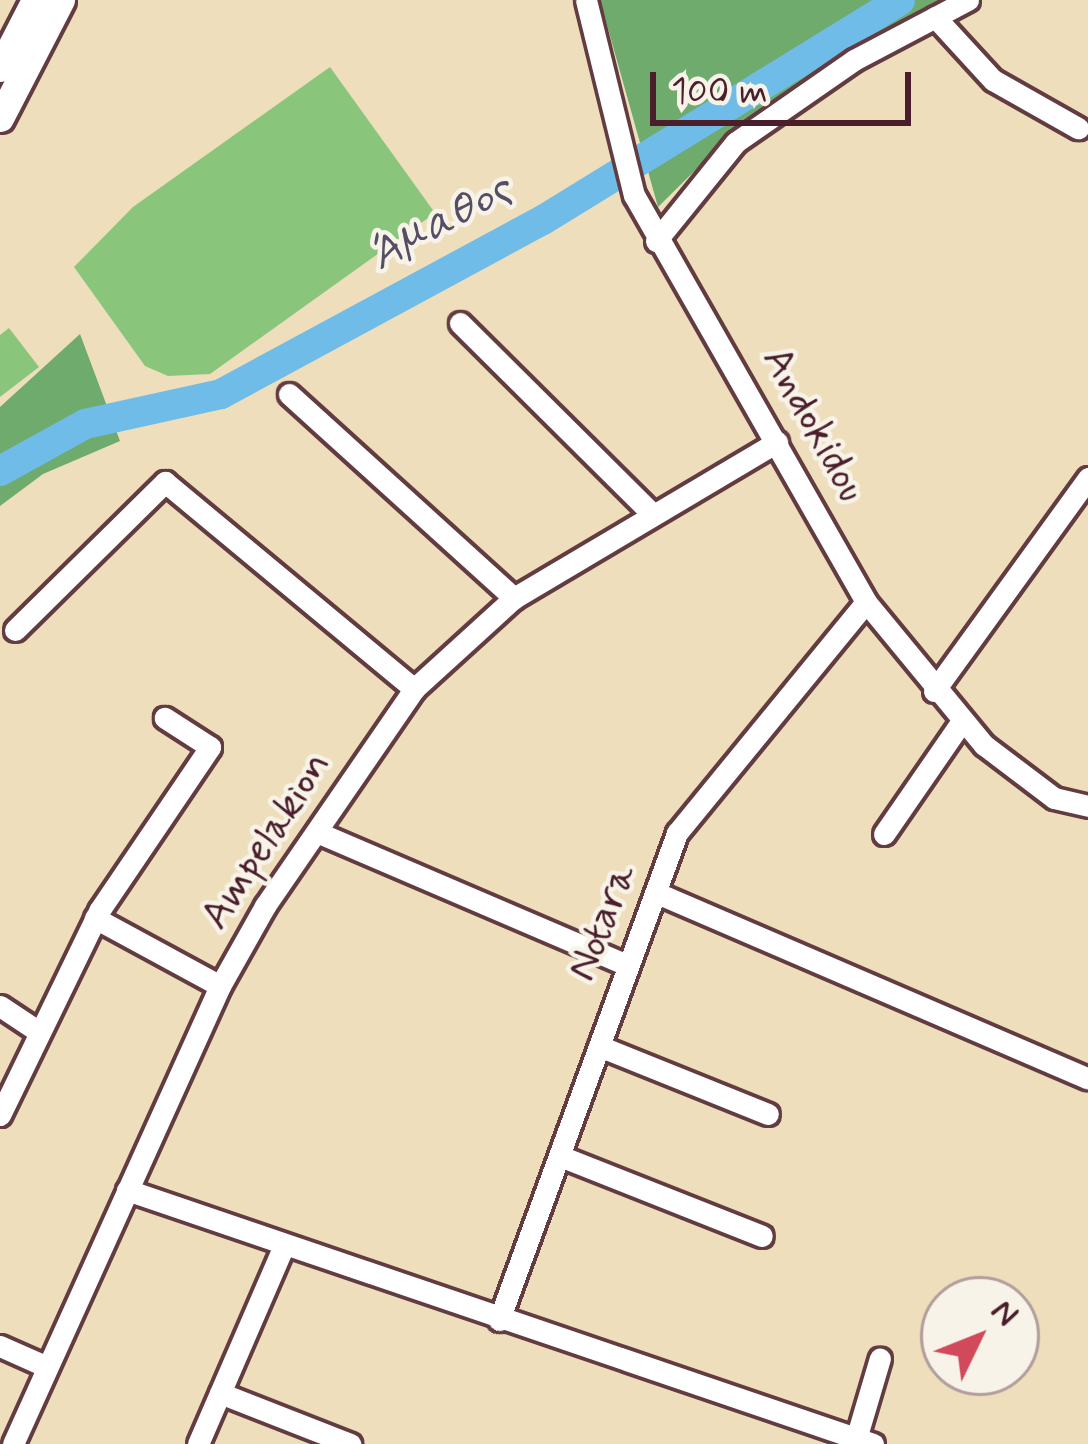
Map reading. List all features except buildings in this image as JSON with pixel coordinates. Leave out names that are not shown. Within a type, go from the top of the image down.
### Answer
[{"type":"main road","points":[[0,68],[35,0]]},
{"type":"main road","points":[[0,118],[61,0]]},
{"type":"street","name":"Andokidou","points":[[586,0],[614,130],[634,195],[656,241],[866,602],[962,721],[1054,798],[1088,806]]},
{"type":"street","points":[[656,241],[736,142],[854,60],[968,0]]},
{"type":"street","points":[[935,17],[993,80],[1078,128]]},
{"type":"street","points":[[460,323],[649,511]]},
{"type":"street","points":[[289,394],[514,598]]},
{"type":"street","name":"Ampelakion","points":[[13,1444],[220,986],[414,689],[514,598],[649,511],[777,442]]},
{"type":"street","points":[[934,691],[1088,478]]},
{"type":"street","points":[[15,630],[165,482],[414,689]]},
{"type":"street","name":"Notara","points":[[499,1320],[677,833],[866,602]]},
{"type":"street","points":[[0,1115],[36,1030],[95,918],[210,747],[165,718]]},
{"type":"street","points":[[884,835],[962,721]]},
{"type":"street","points":[[319,833],[627,965]]},
{"type":"street","points":[[657,893],[1088,1079]]},
{"type":"street","points":[[95,918],[220,986]]},
{"type":"street","points":[[0,1006],[36,1030]]},
{"type":"street","points":[[599,1046],[768,1114]]},
{"type":"street","points":[[560,1156],[762,1236]]},
{"type":"street","points":[[128,1190],[864,1441],[880,1358]]},
{"type":"street","points":[[198,1444],[284,1245]]},
{"type":"street","points":[[0,1346],[45,1366]]},
{"type":"street","points":[[220,1393],[334,1442]]},
{"type":"green space","points":[[600,0],[948,0],[745,121],[658,207]]},
{"type":"green space","points":[[330,67],[435,213],[210,374],[168,376],[145,366],[74,267],[133,207]]},
{"type":"green space","points":[[9,328],[39,367],[0,397],[0,335]]},
{"type":"green space","points":[[80,334],[120,441],[43,474],[0,506],[0,407]]},
{"type":"waterway","name":"Άμαθος","points":[[0,471],[85,424],[221,394],[543,220],[900,0]]}]
